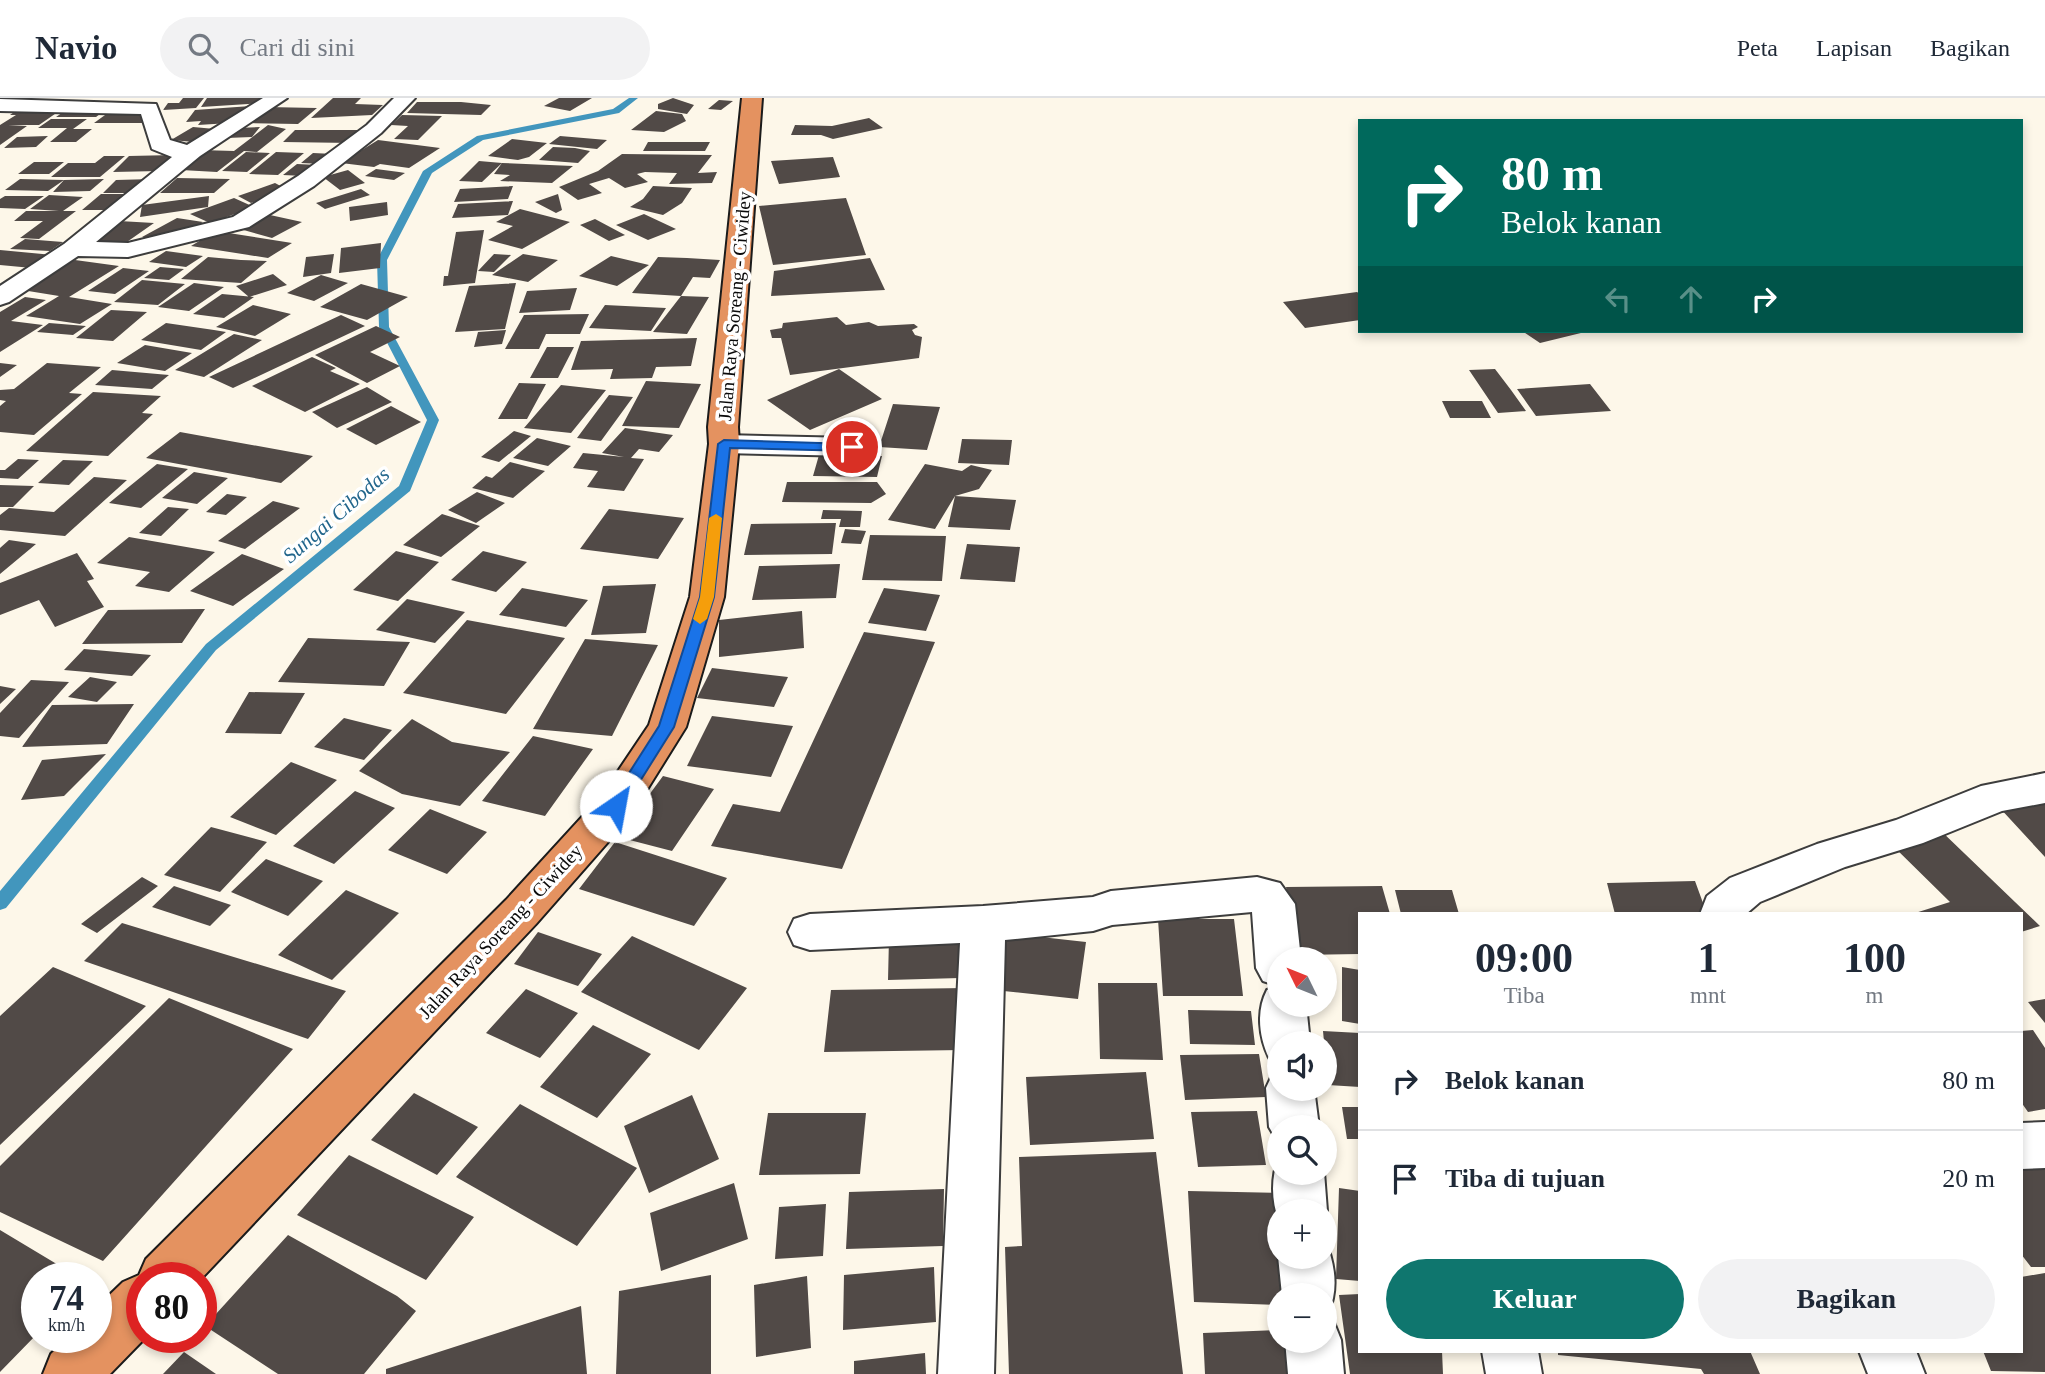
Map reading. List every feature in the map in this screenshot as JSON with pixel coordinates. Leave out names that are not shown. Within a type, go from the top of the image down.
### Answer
[{"type":"highway","name":"Jalan Raya Soreang - Ciwidey","points":[[181,1262],[521,912],[616,806],[667,727],[707,597],[724,444],[723,427],[752,98]]},
{"type":"highway","points":[[71,1374],[126,1317]]},
{"type":"street","points":[[0,298],[73,249],[192,151],[277,98]]},
{"type":"street","points":[[73,249],[128,250],[185,239],[242,222],[306,181],[374,129],[405,98]]},
{"type":"street","points":[[0,105],[149,108],[160,144],[178,152],[192,151]]},
{"type":"street","points":[[724,444],[852,447]]},
{"type":"street","points":[[1723,912],[1722,908],[1745,890],[1832,855],[1908,832],[1995,797],[2045,788]]},
{"type":"street","points":[[810,932],[983,924],[1257,894],[1265,895],[1273,904],[1277,947]]},
{"type":"street","points":[[966,1374],[983,924]]},
{"type":"street","points":[[2023,1146],[2045,1145]]},
{"type":"street","points":[[1314,1353],[1316,1374]]},
{"type":"street","points":[[1510,1353],[1514,1374]]},
{"type":"street","points":[[1887,1353],[1897,1374]]},
{"type":"building","points":[[183,98],[204,98],[196,108],[163,110],[168,103],[179,103]]},
{"type":"building","points":[[207,98],[269,98],[266,103],[201,107]]},
{"type":"building","points":[[333,98],[361,98],[355,104],[383,105],[372,115],[311,118]]},
{"type":"building","points":[[559,98],[592,98],[570,111],[544,106]]},
{"type":"building","points":[[673,98],[694,105],[687,114],[658,109],[658,104]]},
{"type":"building","points":[[719,100],[733,101],[721,110],[708,109]]},
{"type":"building","points":[[417,102],[491,105],[481,115],[407,113]]},
{"type":"building","points":[[251,106],[230,123],[198,125],[201,121],[186,122],[195,110]]},
{"type":"building","points":[[21,107],[65,107],[39,125],[8,125],[27,126],[0,145],[0,125],[16,115],[10,115]]},
{"type":"building","points":[[267,107],[317,108],[298,124],[246,123]]},
{"type":"building","points":[[69,108],[108,108],[96,117],[56,117]]},
{"type":"building","points":[[112,110],[144,112],[143,123],[94,123]]},
{"type":"building","points":[[656,111],[682,114],[686,121],[664,132],[631,130]]},
{"type":"building","points":[[402,115],[442,116],[418,140],[394,139],[408,126],[391,125]]},
{"type":"building","points":[[869,118],[883,128],[833,139],[821,135],[791,135],[795,125],[832,126]]},
{"type":"building","points":[[51,119],[87,119],[73,129],[92,129],[76,142],[50,142],[67,128],[38,128]]},
{"type":"building","points":[[268,125],[286,129],[257,152],[244,151],[217,172],[181,170],[200,150],[234,151]]},
{"type":"building","points":[[193,127],[215,129],[194,142],[171,140]]},
{"type":"building","points":[[260,127],[252,137],[226,138],[236,128]]},
{"type":"building","points":[[295,130],[367,130],[352,143],[283,142]]},
{"type":"building","points":[[48,136],[36,147],[4,148],[17,137]]},
{"type":"building","points":[[560,136],[607,140],[597,149],[549,144]]},
{"type":"building","points":[[512,139],[547,143],[529,157],[518,160],[488,156]]},
{"type":"building","points":[[378,140],[440,148],[409,168],[341,163]]},
{"type":"building","points":[[648,142],[710,142],[705,151],[643,151]]},
{"type":"building","points":[[553,147],[590,151],[578,163],[539,160]]},
{"type":"building","points":[[246,152],[270,153],[247,172],[222,171]]},
{"type":"building","points":[[276,152],[304,153],[278,175],[249,174]]},
{"type":"building","points":[[313,153],[334,154],[322,164],[301,163]]},
{"type":"building","points":[[622,154],[712,155],[698,173],[717,172],[712,183],[669,184],[677,173],[645,172],[637,174],[648,182],[625,188],[609,178],[589,184],[602,193],[578,200],[559,187],[598,171]]},
{"type":"building","points":[[174,155],[159,171],[113,172],[129,156]]},
{"type":"building","points":[[104,156],[125,156],[100,177],[51,177],[68,163],[95,163]]},
{"type":"building","points":[[833,157],[840,177],[779,184],[771,161]]},
{"type":"building","points":[[479,161],[502,163],[482,182],[459,181]]},
{"type":"building","points":[[34,162],[64,162],[49,174],[18,174]]},
{"type":"building","points":[[502,163],[573,166],[552,183],[500,181],[510,175],[494,174]]},
{"type":"building","points":[[297,164],[318,165],[304,176],[283,175]]},
{"type":"building","points":[[376,169],[405,173],[394,180],[365,176]]},
{"type":"building","points":[[348,170],[365,183],[340,190],[323,177]]},
{"type":"building","points":[[177,178],[230,179],[214,193],[160,193]]},
{"type":"building","points":[[20,179],[64,180],[48,191],[5,190]]},
{"type":"building","points":[[104,179],[90,191],[53,192],[64,180]]},
{"type":"building","points":[[153,179],[138,193],[103,193],[116,180]]},
{"type":"building","points":[[275,183],[288,190],[251,203],[238,196]]},
{"type":"building","points":[[513,186],[508,199],[454,202],[460,189]]},
{"type":"building","points":[[653,186],[692,188],[682,203],[663,215],[630,207],[643,199]]},
{"type":"building","points":[[361,189],[370,195],[325,209],[316,203]]},
{"type":"building","points":[[101,194],[130,194],[112,210],[82,210]]},
{"type":"building","points":[[558,194],[562,210],[556,213],[535,202]]},
{"type":"building","points":[[49,195],[83,197],[63,211],[76,211],[39,239],[20,238],[43,221],[14,221],[26,211],[59,211],[30,209]]},
{"type":"building","points":[[5,196],[44,196],[25,209],[0,208],[0,199]]},
{"type":"building","points":[[209,196],[208,207],[140,217],[142,205]]},
{"type":"building","points":[[234,198],[254,207],[210,223],[190,214]]},
{"type":"building","points":[[846,198],[866,255],[773,265],[759,206]]},
{"type":"building","points":[[513,201],[508,215],[452,218],[458,204]]},
{"type":"building","points":[[387,202],[388,215],[350,221],[349,207]]},
{"type":"building","points":[[520,209],[570,222],[522,249],[488,240],[513,226],[496,222]]},
{"type":"building","points":[[644,214],[676,229],[648,240],[616,225]]},
{"type":"building","points":[[270,215],[302,222],[272,238],[240,229]]},
{"type":"building","points":[[177,218],[203,222],[168,241],[142,237]]},
{"type":"building","points":[[595,219],[625,235],[609,241],[580,225]]},
{"type":"building","points":[[119,221],[154,223],[124,244],[89,242]]},
{"type":"building","points":[[484,230],[475,283],[443,286],[444,276],[448,276],[456,232]]},
{"type":"building","points":[[216,231],[292,243],[268,258],[191,246]]},
{"type":"building","points":[[25,239],[63,242],[50,251],[10,249]]},
{"type":"building","points":[[381,243],[380,268],[339,273],[341,248]]},
{"type":"building","points":[[0,250],[53,255],[32,268],[0,265]]},
{"type":"building","points":[[166,251],[203,256],[186,267],[149,262]]},
{"type":"building","points":[[334,254],[331,273],[303,277],[306,257]]},
{"type":"building","points":[[494,254],[511,255],[494,272],[478,271]]},
{"type":"building","points":[[523,254],[558,260],[528,282],[492,275]]},
{"type":"building","points":[[611,256],[649,265],[617,286],[579,276]]},
{"type":"building","points":[[208,257],[267,261],[241,283],[181,279]]},
{"type":"building","points":[[658,257],[720,260],[710,278],[693,277],[681,296],[632,293]]},
{"type":"building","points":[[870,258],[885,290],[771,296],[774,271]]},
{"type":"building","points":[[75,260],[119,266],[69,297],[112,304],[80,324],[26,316],[59,296],[22,290]]},
{"type":"building","points":[[160,267],[184,269],[169,280],[144,278]]},
{"type":"building","points":[[123,268],[149,271],[115,294],[88,291]]},
{"type":"building","points":[[273,274],[287,285],[249,297],[236,286]]},
{"type":"building","points":[[321,275],[348,283],[314,301],[287,293]]},
{"type":"building","points":[[142,280],[185,284],[158,305],[114,302]]},
{"type":"building","points":[[194,283],[224,287],[189,311],[158,307]]},
{"type":"building","points":[[516,283],[505,329],[455,332],[469,286]]},
{"type":"building","points":[[361,284],[408,297],[367,320],[320,307]]},
{"type":"building","points":[[577,288],[570,310],[519,313],[527,291]]},
{"type":"building","points":[[1357,292],[1358,320],[1305,328],[1283,302]]},
{"type":"building","points":[[222,294],[254,297],[224,318],[193,314]]},
{"type":"building","points":[[681,296],[709,297],[687,334],[653,332]]},
{"type":"building","points":[[25,297],[46,300],[11,321],[43,325],[0,352],[0,312]]},
{"type":"building","points":[[253,305],[291,314],[255,336],[216,327]]},
{"type":"building","points":[[605,305],[666,308],[651,331],[589,328]]},
{"type":"building","points":[[111,310],[147,312],[113,341],[76,338]]},
{"type":"building","points":[[589,314],[580,334],[546,334],[539,349],[505,349],[524,315]]},
{"type":"building","points":[[341,315],[365,326],[233,388],[209,377]]},
{"type":"building","points":[[837,317],[846,325],[869,322],[878,326],[914,324],[918,327],[912,330],[915,335],[922,337],[919,358],[790,375],[781,338],[772,338],[770,330],[782,328],[783,323]]},
{"type":"building","points":[[49,323],[86,326],[73,335],[37,332]]},
{"type":"building","points":[[166,323],[226,332],[201,350],[141,340]]},
{"type":"building","points":[[376,326],[400,337],[370,352],[400,366],[367,383],[315,355]]},
{"type":"building","points":[[506,330],[502,344],[474,347],[478,332]]},
{"type":"building","points":[[1525,333],[1581,333],[1540,343]]},
{"type":"building","points":[[234,334],[262,340],[204,377],[175,370]]},
{"type":"building","points":[[697,338],[691,366],[656,367],[652,378],[610,379],[613,369],[571,370],[581,341]]},
{"type":"building","points":[[145,345],[192,353],[165,371],[117,363]]},
{"type":"building","points":[[547,347],[574,347],[558,378],[530,378]]},
{"type":"building","points":[[312,357],[336,368],[330,371],[360,384],[305,412],[252,386]]},
{"type":"building","points":[[0,363],[17,365],[0,377]]},
{"type":"building","points":[[47,363],[101,367],[69,393],[82,394],[34,435],[0,432],[0,406],[6,401],[0,400],[0,390],[14,389]]},
{"type":"building","points":[[839,369],[882,399],[810,430],[767,400]]},
{"type":"building","points":[[1495,369],[1526,411],[1498,413],[1469,370]]},
{"type":"building","points":[[112,370],[169,375],[152,389],[95,385]]},
{"type":"building","points":[[646,381],[701,384],[679,428],[622,426]]},
{"type":"building","points":[[519,383],[546,384],[527,419],[498,419]]},
{"type":"building","points":[[1590,384],[1611,411],[1536,416],[1517,389]]},
{"type":"building","points":[[561,385],[606,390],[571,433],[524,428]]},
{"type":"building","points":[[367,387],[392,402],[337,428],[312,412]]},
{"type":"building","points":[[93,392],[161,396],[142,413],[153,414],[108,456],[26,451]]},
{"type":"building","points":[[609,395],[633,397],[601,441],[577,438]]},
{"type":"building","points":[[1442,401],[1482,401],[1491,418],[1450,418]]},
{"type":"building","points":[[893,404],[940,407],[927,450],[879,447]]},
{"type":"building","points":[[391,406],[421,422],[376,445],[346,429]]},
{"type":"building","points":[[625,428],[673,435],[659,452],[639,449],[631,458],[644,459],[624,491],[587,487],[598,471],[573,468],[583,453],[624,457],[602,453]]},
{"type":"building","points":[[514,431],[531,436],[499,462],[481,457]]},
{"type":"building","points":[[180,432],[313,456],[281,483],[146,458]]},
{"type":"building","points":[[537,438],[571,446],[548,466],[513,458]]},
{"type":"building","points":[[962,439],[1012,440],[1009,465],[958,463]]},
{"type":"building","points":[[819,455],[882,456],[877,477],[813,476]]},
{"type":"building","points":[[18,459],[39,460],[18,479],[0,478],[0,470],[5,470]]},
{"type":"building","points":[[63,460],[93,461],[69,485],[38,483]]},
{"type":"building","points":[[510,462],[545,471],[513,498],[472,488],[486,476],[492,478]]},
{"type":"building","points":[[157,464],[188,469],[141,508],[109,503]]},
{"type":"building","points":[[925,464],[962,471],[971,465],[992,470],[979,489],[955,496],[935,529],[888,520]]},
{"type":"building","points":[[194,472],[228,478],[197,504],[162,498]]},
{"type":"building","points":[[94,477],[127,480],[65,536],[0,530],[0,515],[9,508],[54,512]]},
{"type":"building","points":[[787,482],[877,482],[886,494],[871,503],[782,502]]},
{"type":"building","points":[[0,485],[34,486],[13,507],[0,507]]},
{"type":"building","points":[[477,492],[505,503],[476,523],[448,510]]},
{"type":"building","points":[[227,494],[247,497],[226,515],[206,512]]},
{"type":"building","points":[[955,496],[1016,500],[1010,530],[948,527]]},
{"type":"building","points":[[273,501],[300,508],[245,549],[218,541]]},
{"type":"building","points":[[168,507],[189,509],[161,536],[139,533]]},
{"type":"building","points":[[609,509],[684,518],[658,559],[580,549]]},
{"type":"building","points":[[823,510],[862,511],[860,527],[839,527],[841,519],[821,519]]},
{"type":"building","points":[[442,514],[480,526],[441,557],[403,545]]},
{"type":"building","points":[[836,523],[832,554],[744,555],[751,524]]},
{"type":"building","points":[[845,529],[866,531],[861,544],[841,543]]},
{"type":"building","points":[[870,535],[946,536],[942,581],[862,580]]},
{"type":"building","points":[[129,537],[215,552],[169,592],[135,586],[150,572],[97,563]]},
{"type":"building","points":[[9,540],[36,544],[0,574],[0,548]]},
{"type":"building","points":[[967,544],[1020,547],[1015,582],[960,579]]},
{"type":"building","points":[[396,551],[439,562],[398,601],[353,590]]},
{"type":"building","points":[[483,551],[527,562],[496,592],[451,580]]},
{"type":"building","points":[[77,553],[94,579],[87,581],[104,607],[55,627],[39,600],[0,615],[0,583]]},
{"type":"building","points":[[242,554],[284,569],[233,606],[190,591]]},
{"type":"building","points":[[840,564],[836,598],[752,600],[759,566]]},
{"type":"building","points":[[656,584],[646,633],[591,635],[603,586]]},
{"type":"building","points":[[522,588],[588,600],[566,627],[499,615]]},
{"type":"building","points":[[884,588],[940,595],[926,631],[868,623]]},
{"type":"building","points":[[407,599],[465,612],[435,643],[376,630]]},
{"type":"building","points":[[205,609],[182,643],[82,644],[108,610]]},
{"type":"building","points":[[802,611],[804,648],[719,657],[719,620]]},
{"type":"building","points":[[467,620],[565,638],[506,714],[403,693]]},
{"type":"building","points":[[864,632],[935,642],[842,869],[711,846],[733,804],[780,812]]},
{"type":"building","points":[[308,638],[410,642],[384,686],[278,682]]},
{"type":"building","points":[[585,639],[658,645],[612,736],[533,729]]},
{"type":"building","points":[[84,649],[151,655],[132,676],[64,670]]},
{"type":"building","points":[[712,668],[788,677],[774,707],[697,698]]},
{"type":"building","points":[[90,677],[117,682],[97,702],[68,697]]},
{"type":"building","points":[[31,680],[69,682],[19,738],[0,736],[0,713]]},
{"type":"building","points":[[0,686],[16,689],[0,704]]},
{"type":"building","points":[[249,692],[305,693],[281,734],[225,733]]},
{"type":"building","points":[[134,704],[107,744],[22,747],[52,705]]},
{"type":"building","points":[[712,716],[793,726],[771,777],[687,766]]},
{"type":"building","points":[[344,718],[392,730],[364,760],[314,747]]},
{"type":"building","points":[[412,719],[452,742],[510,752],[460,806],[402,794],[359,771]]},
{"type":"building","points":[[533,736],[593,749],[545,816],[482,801]]},
{"type":"building","points":[[106,754],[64,796],[21,800],[42,760]]},
{"type":"building","points":[[291,762],[337,780],[276,835],[230,817]]},
{"type":"building","points":[[663,776],[714,789],[672,851],[618,837]]},
{"type":"building","points":[[355,791],[395,808],[334,864],[293,846]]},
{"type":"building","points":[[2045,799],[2045,857],[1998,806]]},
{"type":"building","points":[[430,809],[487,832],[447,874],[388,850]]},
{"type":"building","points":[[211,827],[267,842],[220,892],[164,875]]},
{"type":"building","points":[[1939,829],[2040,926],[2023,931],[2023,912],[1918,912],[1950,902],[1890,843]]},
{"type":"building","points":[[615,842],[727,878],[694,926],[579,889]]},
{"type":"building","points":[[266,859],[323,881],[288,916],[231,892]]},
{"type":"building","points":[[142,877],[158,886],[97,933],[81,924]]},
{"type":"building","points":[[1695,881],[1706,912],[1614,912],[1607,883]]},
{"type":"building","points":[[174,886],[231,905],[210,926],[152,907]]},
{"type":"building","points":[[1382,886],[1389,912],[1358,912],[1358,954],[1337,954],[1337,947],[1297,947],[1286,887]]},
{"type":"building","points":[[346,890],[399,913],[332,980],[278,955]]},
{"type":"building","points":[[1395,890],[1452,890],[1458,912],[1400,912]]},
{"type":"building","points":[[1158,919],[1234,919],[1243,996],[1163,996]]},
{"type":"building","points":[[122,923],[346,991],[308,1039],[84,961]]},
{"type":"building","points":[[538,932],[602,954],[578,986],[514,964]]},
{"type":"building","points":[[1004,933],[1086,942],[1078,999],[994,990]]},
{"type":"building","points":[[632,936],[747,988],[699,1050],[581,992]]},
{"type":"building","points":[[960,936],[960,978],[888,980],[889,938]]},
{"type":"building","points":[[53,967],[146,1006],[0,1145],[0,1016]]},
{"type":"building","points":[[1342,967],[1358,970],[1358,1024],[1342,1021]]},
{"type":"building","points":[[1098,983],[1157,983],[1163,1060],[1100,1059]]},
{"type":"building","points":[[965,988],[963,1050],[824,1052],[831,990]]},
{"type":"building","points":[[526,989],[578,1013],[540,1058],[486,1033]]},
{"type":"building","points":[[169,998],[293,1049],[103,1261],[0,1212],[0,1166]]},
{"type":"building","points":[[2045,999],[2045,1023],[2028,1002]]},
{"type":"building","points":[[1188,1010],[1251,1011],[1255,1045],[1190,1044]]},
{"type":"building","points":[[593,1025],[651,1054],[597,1118],[540,1087]]},
{"type":"building","points":[[2033,1030],[2045,1048],[2045,1109],[2028,1112],[2023,1105],[2023,1031]]},
{"type":"building","points":[[1337,1032],[1358,1033],[1358,1087],[1337,1086]]},
{"type":"building","points":[[1259,1054],[1266,1097],[1185,1100],[1180,1055]]},
{"type":"building","points":[[1146,1072],[1154,1139],[1030,1145],[1026,1077]]},
{"type":"building","points":[[414,1093],[478,1127],[437,1175],[371,1140]]},
{"type":"building","points":[[692,1095],[719,1159],[649,1193],[624,1126]]},
{"type":"building","points":[[520,1104],[637,1168],[577,1246],[456,1177]]},
{"type":"building","points":[[1342,1107],[1358,1107],[1358,1139],[1347,1139]]},
{"type":"building","points":[[1257,1111],[1266,1165],[1198,1167],[1191,1112]]},
{"type":"building","points":[[768,1113],[866,1113],[860,1174],[759,1175]]},
{"type":"building","points":[[1156,1152],[1183,1374],[1009,1374],[1005,1247],[1022,1246],[1019,1157]]},
{"type":"building","points":[[349,1155],[474,1217],[426,1280],[297,1215]]},
{"type":"building","points":[[2045,1159],[2045,1267],[2031,1267],[2023,1257],[2023,1160]]},
{"type":"building","points":[[734,1183],[748,1239],[661,1271],[650,1213]]},
{"type":"building","points":[[1339,1188],[1358,1191],[1358,1281],[1336,1279]]},
{"type":"building","points":[[944,1189],[943,1246],[846,1249],[849,1192]]},
{"type":"building","points":[[1188,1191],[1285,1193],[1286,1199],[1267,1199],[1267,1269],[1285,1269],[1291,1283],[1267,1283],[1267,1305],[1194,1302]]},
{"type":"building","points":[[826,1204],[823,1256],[775,1259],[779,1207]]},
{"type":"building","points":[[0,1230],[53,1262],[21,1262],[21,1350],[0,1372]]},
{"type":"building","points":[[288,1235],[397,1296],[416,1311],[364,1374],[278,1374],[217,1334],[217,1313]]},
{"type":"building","points":[[934,1267],[936,1322],[843,1330],[844,1275]]},
{"type":"building","points":[[2045,1273],[2045,1372],[1991,1371],[1984,1353],[2023,1353],[2023,1277]]},
{"type":"building","points":[[711,1275],[711,1374],[616,1374],[619,1291]]},
{"type":"building","points":[[807,1276],[811,1348],[756,1357],[754,1285]]},
{"type":"building","points":[[1358,1294],[1358,1353],[1442,1353],[1443,1374],[1350,1374],[1339,1295]]},
{"type":"building","points":[[581,1306],[587,1374],[386,1374],[386,1369]]},
{"type":"building","points":[[1267,1330],[1267,1353],[1291,1353],[1294,1374],[1205,1374],[1203,1333]]},
{"type":"building","points":[[185,1353],[216,1374],[163,1374]]},
{"type":"building","points":[[925,1353],[926,1374],[854,1374],[854,1361]]},
{"type":"building","points":[[1751,1353],[1760,1374],[1704,1374],[1701,1369],[1558,1355]]},
{"type":"waterway","name":"Sungai Cibodas","points":[[0,903],[211,647],[405,488],[433,420],[384,327],[382,260],[428,171],[480,138],[616,111],[634,98]]},
{"type":"slow traffic","points":[[700,619],[707,597],[716,518]]},
{"type":"route","points":[[616,806],[667,727],[707,597],[724,444],[852,447]]}]
